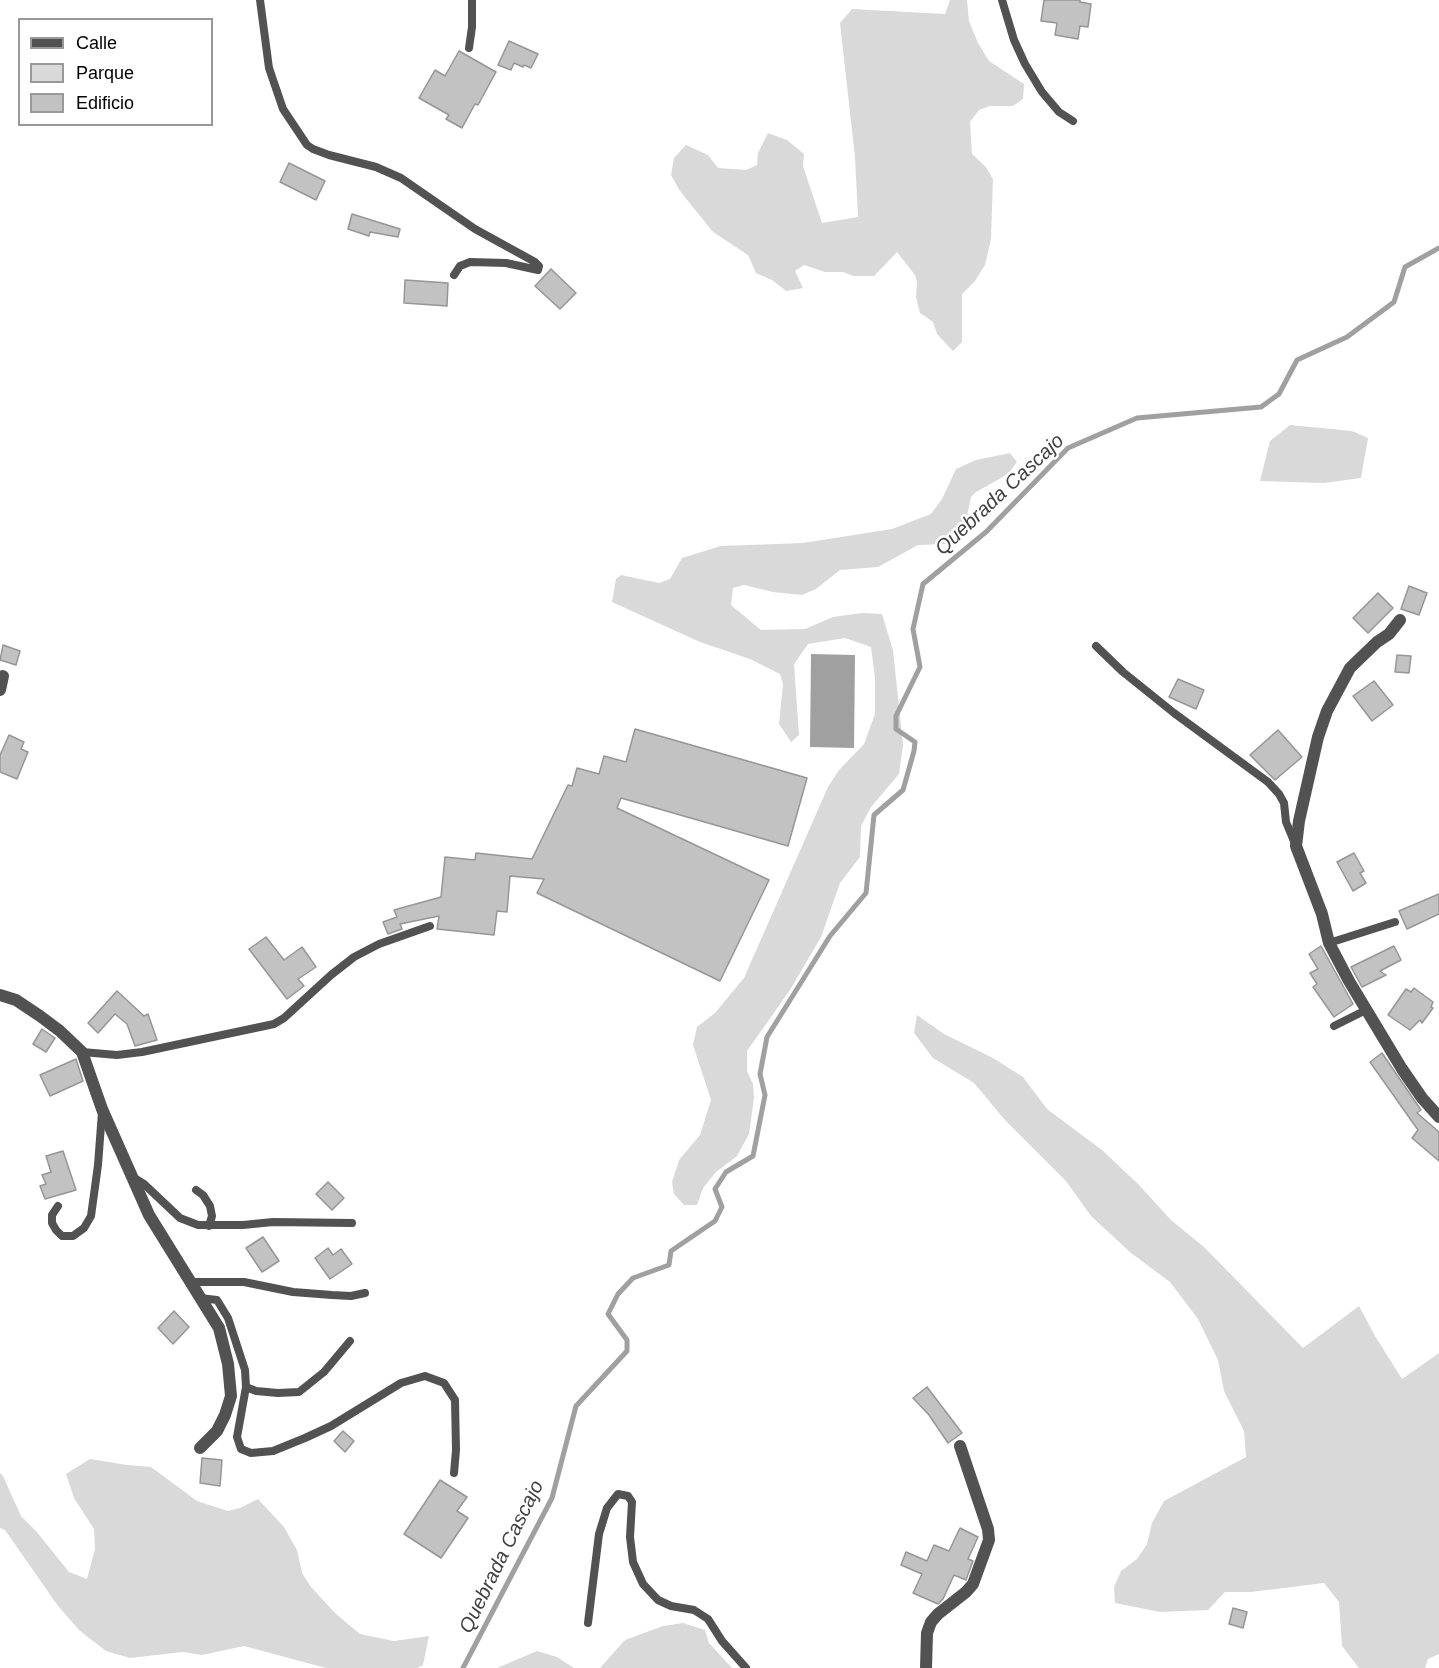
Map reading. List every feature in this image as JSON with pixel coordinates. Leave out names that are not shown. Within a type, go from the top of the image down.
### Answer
[{"type":"street","points":[[1400,621],[1389,634],[1363,654],[1350,668],[1327,711],[1316,746],[1299,821],[1296,846],[1322,914],[1329,943],[1401,1069],[1422,1098],[1439,1116]]},
{"type":"street","points":[[0,690],[3,676]]},
{"type":"street","points":[[0,995],[16,1000],[40,1016],[82,1052],[102,1109],[153,1223],[219,1328],[228,1364],[231,1396],[225,1416],[217,1431],[200,1448]]},
{"type":"street","points":[[926,1668],[927,1633],[931,1622],[973,1584],[989,1540],[988,1529],[960,1446]]},
{"type":"lane","points":[[260,0],[269,68],[282,109],[307,145],[329,155],[376,167],[401,178],[474,229],[539,266],[538,270],[506,263],[470,262],[460,266],[454,275]]},
{"type":"lane","points":[[469,48],[472,27],[471,0]]},
{"type":"lane","points":[[1002,0],[1014,40],[1025,64],[1042,92],[1059,112],[1073,121]]},
{"type":"lane","points":[[1096,645],[1123,672],[1174,713],[1268,782],[1280,794],[1284,803],[1286,822],[1296,846]]},
{"type":"lane","points":[[1329,943],[1395,922]]},
{"type":"lane","points":[[82,1052],[117,1055],[142,1052],[274,1024],[284,1018],[354,957],[379,944],[430,926]]},
{"type":"lane","points":[[1334,1026],[1366,1010]]},
{"type":"lane","points":[[58,1206],[52,1215],[52,1223],[62,1236],[73,1236],[84,1228],[91,1216],[102,1109]]},
{"type":"lane","points":[[131,1176],[144,1184],[180,1218],[198,1225],[273,1222],[352,1223]]},
{"type":"lane","points":[[196,1190],[203,1195],[210,1206],[212,1216],[209,1226]]},
{"type":"lane","points":[[190,1282],[244,1282],[293,1292],[332,1295],[351,1296],[365,1293]]},
{"type":"lane","points":[[200,1298],[217,1300],[228,1318],[244,1371],[246,1387],[237,1437],[241,1449],[251,1453],[273,1451],[332,1426],[401,1383],[425,1376],[444,1383],[454,1400],[456,1450],[454,1473]]},
{"type":"lane","points":[[246,1387],[256,1391],[299,1392],[324,1372],[350,1341]]},
{"type":"lane","points":[[588,1623],[594,1565],[604,1517],[607,1508],[618,1494],[628,1496],[632,1502],[630,1537],[633,1562],[643,1584],[658,1600],[671,1606],[694,1610],[708,1620],[722,1641],[746,1668]]},
{"type":"green space","points":[[950,0],[967,0],[969,21],[989,61],[1024,84],[1023,99],[1013,106],[990,106],[979,110],[970,122],[972,154],[985,166],[993,179],[991,239],[985,265],[975,281],[962,294],[962,342],[953,351],[937,334],[933,322],[920,313],[916,297],[915,275],[897,252],[874,276],[825,272],[804,265],[795,271],[803,288],[786,291],[772,280],[756,273],[748,255],[713,232],[680,191],[671,175],[674,158],[686,145],[708,155],[718,168],[746,170],[757,165],[758,153],[768,133],[787,140],[804,154],[803,166],[822,223],[858,217],[855,157],[840,23],[852,9],[945,14]]},
{"type":"green space","points":[[1290,425],[1352,431],[1368,438],[1361,478],[1324,483],[1260,481],[1270,441]]},
{"type":"green space","points":[[1010,453],[1017,462],[1008,474],[971,497],[964,530],[946,544],[918,545],[878,567],[840,570],[816,589],[802,595],[773,592],[744,585],[733,588],[731,605],[761,630],[805,629],[833,617],[862,613],[882,614],[893,650],[903,745],[899,774],[871,807],[861,826],[860,857],[840,883],[821,937],[790,990],[747,1051],[747,1071],[753,1084],[754,1098],[749,1134],[737,1156],[716,1172],[703,1188],[697,1205],[684,1205],[674,1194],[672,1182],[679,1160],[700,1135],[711,1100],[693,1045],[697,1027],[715,1013],[744,978],[828,787],[839,770],[864,744],[875,714],[875,678],[871,647],[845,638],[808,644],[794,664],[799,735],[791,742],[779,724],[783,684],[780,674],[750,659],[700,642],[612,602],[616,579],[621,575],[659,583],[670,579],[682,558],[721,546],[803,543],[892,529],[931,514],[942,499],[956,469],[976,460]]},
{"type":"green space","points":[[917,1015],[944,1034],[993,1058],[1023,1077],[1047,1109],[1102,1150],[1171,1220],[1204,1247],[1303,1348],[1359,1306],[1402,1379],[1439,1353],[1439,1654],[1428,1659],[1425,1668],[1359,1668],[1342,1646],[1339,1602],[1324,1583],[1251,1592],[1225,1592],[1208,1610],[1160,1612],[1115,1603],[1114,1587],[1121,1571],[1137,1559],[1147,1544],[1152,1523],[1164,1501],[1246,1457],[1244,1431],[1224,1391],[1218,1360],[1198,1319],[1170,1282],[1131,1253],[1091,1216],[1066,1181],[1005,1120],[974,1083],[933,1058],[914,1033]]},
{"type":"green space","points":[[90,1459],[151,1467],[197,1501],[228,1511],[258,1499],[284,1527],[297,1550],[302,1573],[311,1587],[336,1614],[360,1634],[394,1641],[429,1636],[423,1665],[417,1668],[326,1668],[244,1646],[202,1655],[183,1652],[130,1658],[106,1651],[80,1631],[58,1606],[5,1530],[0,1528],[0,1473],[21,1516],[69,1572],[87,1579],[95,1549],[94,1529],[74,1498],[66,1474]]},
{"type":"green space","points":[[683,1623],[705,1630],[709,1643],[732,1668],[600,1668],[625,1640],[663,1626]]},
{"type":"green space","points":[[537,1651],[557,1657],[574,1668],[497,1668]]},
{"type":"shaded area","points":[[811,654],[855,655],[854,748],[810,747]]},
{"type":"building","points":[[1044,0],[1080,0],[1080,2],[1091,4],[1088,27],[1080,26],[1078,39],[1055,35],[1057,23],[1041,21]]},
{"type":"building","points":[[509,41],[538,54],[531,68],[514,63],[511,70],[498,65]]},
{"type":"building","points":[[459,51],[496,72],[462,128],[446,119],[449,115],[419,98],[435,70],[445,76]]},
{"type":"building","points":[[289,163],[325,181],[316,200],[280,182]]},
{"type":"building","points":[[352,214],[400,229],[398,237],[370,232],[369,236],[348,229]]},
{"type":"building","points":[[551,269],[576,293],[560,309],[535,286]]},
{"type":"building","points":[[405,280],[448,283],[447,306],[404,303]]},
{"type":"building","points":[[1409,586],[1427,593],[1419,615],[1401,609]]},
{"type":"building","points":[[1378,593],[1393,608],[1368,633],[1353,618]]},
{"type":"building","points":[[3,645],[20,651],[16,665],[0,660]]},
{"type":"building","points":[[1397,655],[1411,656],[1409,673],[1395,672]]},
{"type":"building","points":[[1178,679],[1204,690],[1196,709],[1169,697]]},
{"type":"building","points":[[1374,681],[1393,705],[1372,721],[1353,696]]},
{"type":"building","points":[[635,729],[807,778],[788,846],[621,798],[617,808],[769,880],[720,981],[537,893],[544,879],[510,876],[507,912],[497,911],[494,935],[437,929],[439,916],[400,924],[402,929],[388,934],[383,922],[397,917],[394,910],[441,897],[445,857],[475,860],[476,853],[532,859],[568,785],[572,786],[577,768],[599,774],[604,756],[626,762]]},
{"type":"building","points":[[1278,730],[1302,757],[1275,780],[1250,755]]},
{"type":"building","points":[[9,735],[24,742],[21,749],[28,752],[17,779],[0,772],[0,755]]},
{"type":"building","points":[[1354,853],[1364,871],[1360,873],[1366,883],[1353,891],[1337,862]]},
{"type":"building","points":[[1439,894],[1439,914],[1407,929],[1399,911]]},
{"type":"building","points":[[266,937],[284,960],[302,947],[316,967],[298,979],[304,986],[287,999],[249,949]]},
{"type":"building","points":[[1321,946],[1353,1004],[1334,1017],[1313,987],[1317,984],[1310,973],[1318,969],[1309,954]]},
{"type":"building","points":[[1394,946],[1401,960],[1380,971],[1386,975],[1362,987],[1351,967]]},
{"type":"building","points":[[1414,988],[1433,1002],[1431,1007],[1433,1008],[1422,1023],[1420,1020],[1410,1030],[1388,1015],[1406,989],[1411,992]]},
{"type":"building","points":[[117,991],[144,1016],[148,1014],[157,1040],[135,1046],[127,1024],[115,1014],[98,1033],[88,1023]]},
{"type":"building","points":[[42,1029],[55,1038],[46,1052],[33,1044]]},
{"type":"building","points":[[1382,1053],[1421,1110],[1417,1113],[1439,1132],[1439,1161],[1412,1138],[1418,1130],[1370,1062]]},
{"type":"building","points":[[76,1059],[83,1081],[50,1096],[40,1075]]},
{"type":"building","points":[[63,1151],[76,1190],[45,1199],[40,1186],[46,1184],[42,1175],[51,1172],[46,1156]]},
{"type":"building","points":[[328,1182],[344,1198],[332,1210],[316,1194]]},
{"type":"building","points":[[263,1237],[279,1261],[262,1272],[246,1248]]},
{"type":"building","points":[[328,1248],[333,1255],[341,1249],[352,1264],[330,1279],[315,1258]]},
{"type":"building","points":[[174,1311],[189,1327],[173,1344],[158,1328]]},
{"type":"building","points":[[927,1387],[962,1433],[948,1443],[929,1415],[913,1398]]},
{"type":"building","points":[[343,1431],[354,1441],[345,1452],[334,1441]]},
{"type":"building","points":[[202,1458],[222,1460],[220,1486],[200,1483]]},
{"type":"building","points":[[440,1480],[467,1497],[457,1511],[468,1518],[441,1558],[404,1534]]},
{"type":"building","points":[[960,1528],[978,1537],[968,1559],[973,1561],[966,1580],[954,1575],[943,1599],[938,1604],[913,1593],[922,1574],[901,1565],[906,1552],[927,1561],[934,1545],[949,1551]]},
{"type":"building","points":[[1233,1608],[1247,1612],[1243,1628],[1229,1624]]},
{"type":"waterway","name":"Quebrada Cascajo","points":[[463,1668],[552,1498],[576,1406],[627,1351],[627,1340],[608,1314],[618,1294],[633,1278],[669,1265],[671,1251],[715,1221],[722,1207],[715,1189],[726,1172],[753,1156],[765,1095],[760,1074],[767,1037],[830,936],[866,893],[874,815],[903,790],[914,751],[915,742],[896,729],[896,716],[920,667],[913,629],[923,584],[986,532],[1068,448],[1137,418],[1261,407],[1279,394],[1297,360],[1347,337],[1394,302],[1405,267],[1439,248]]}]
